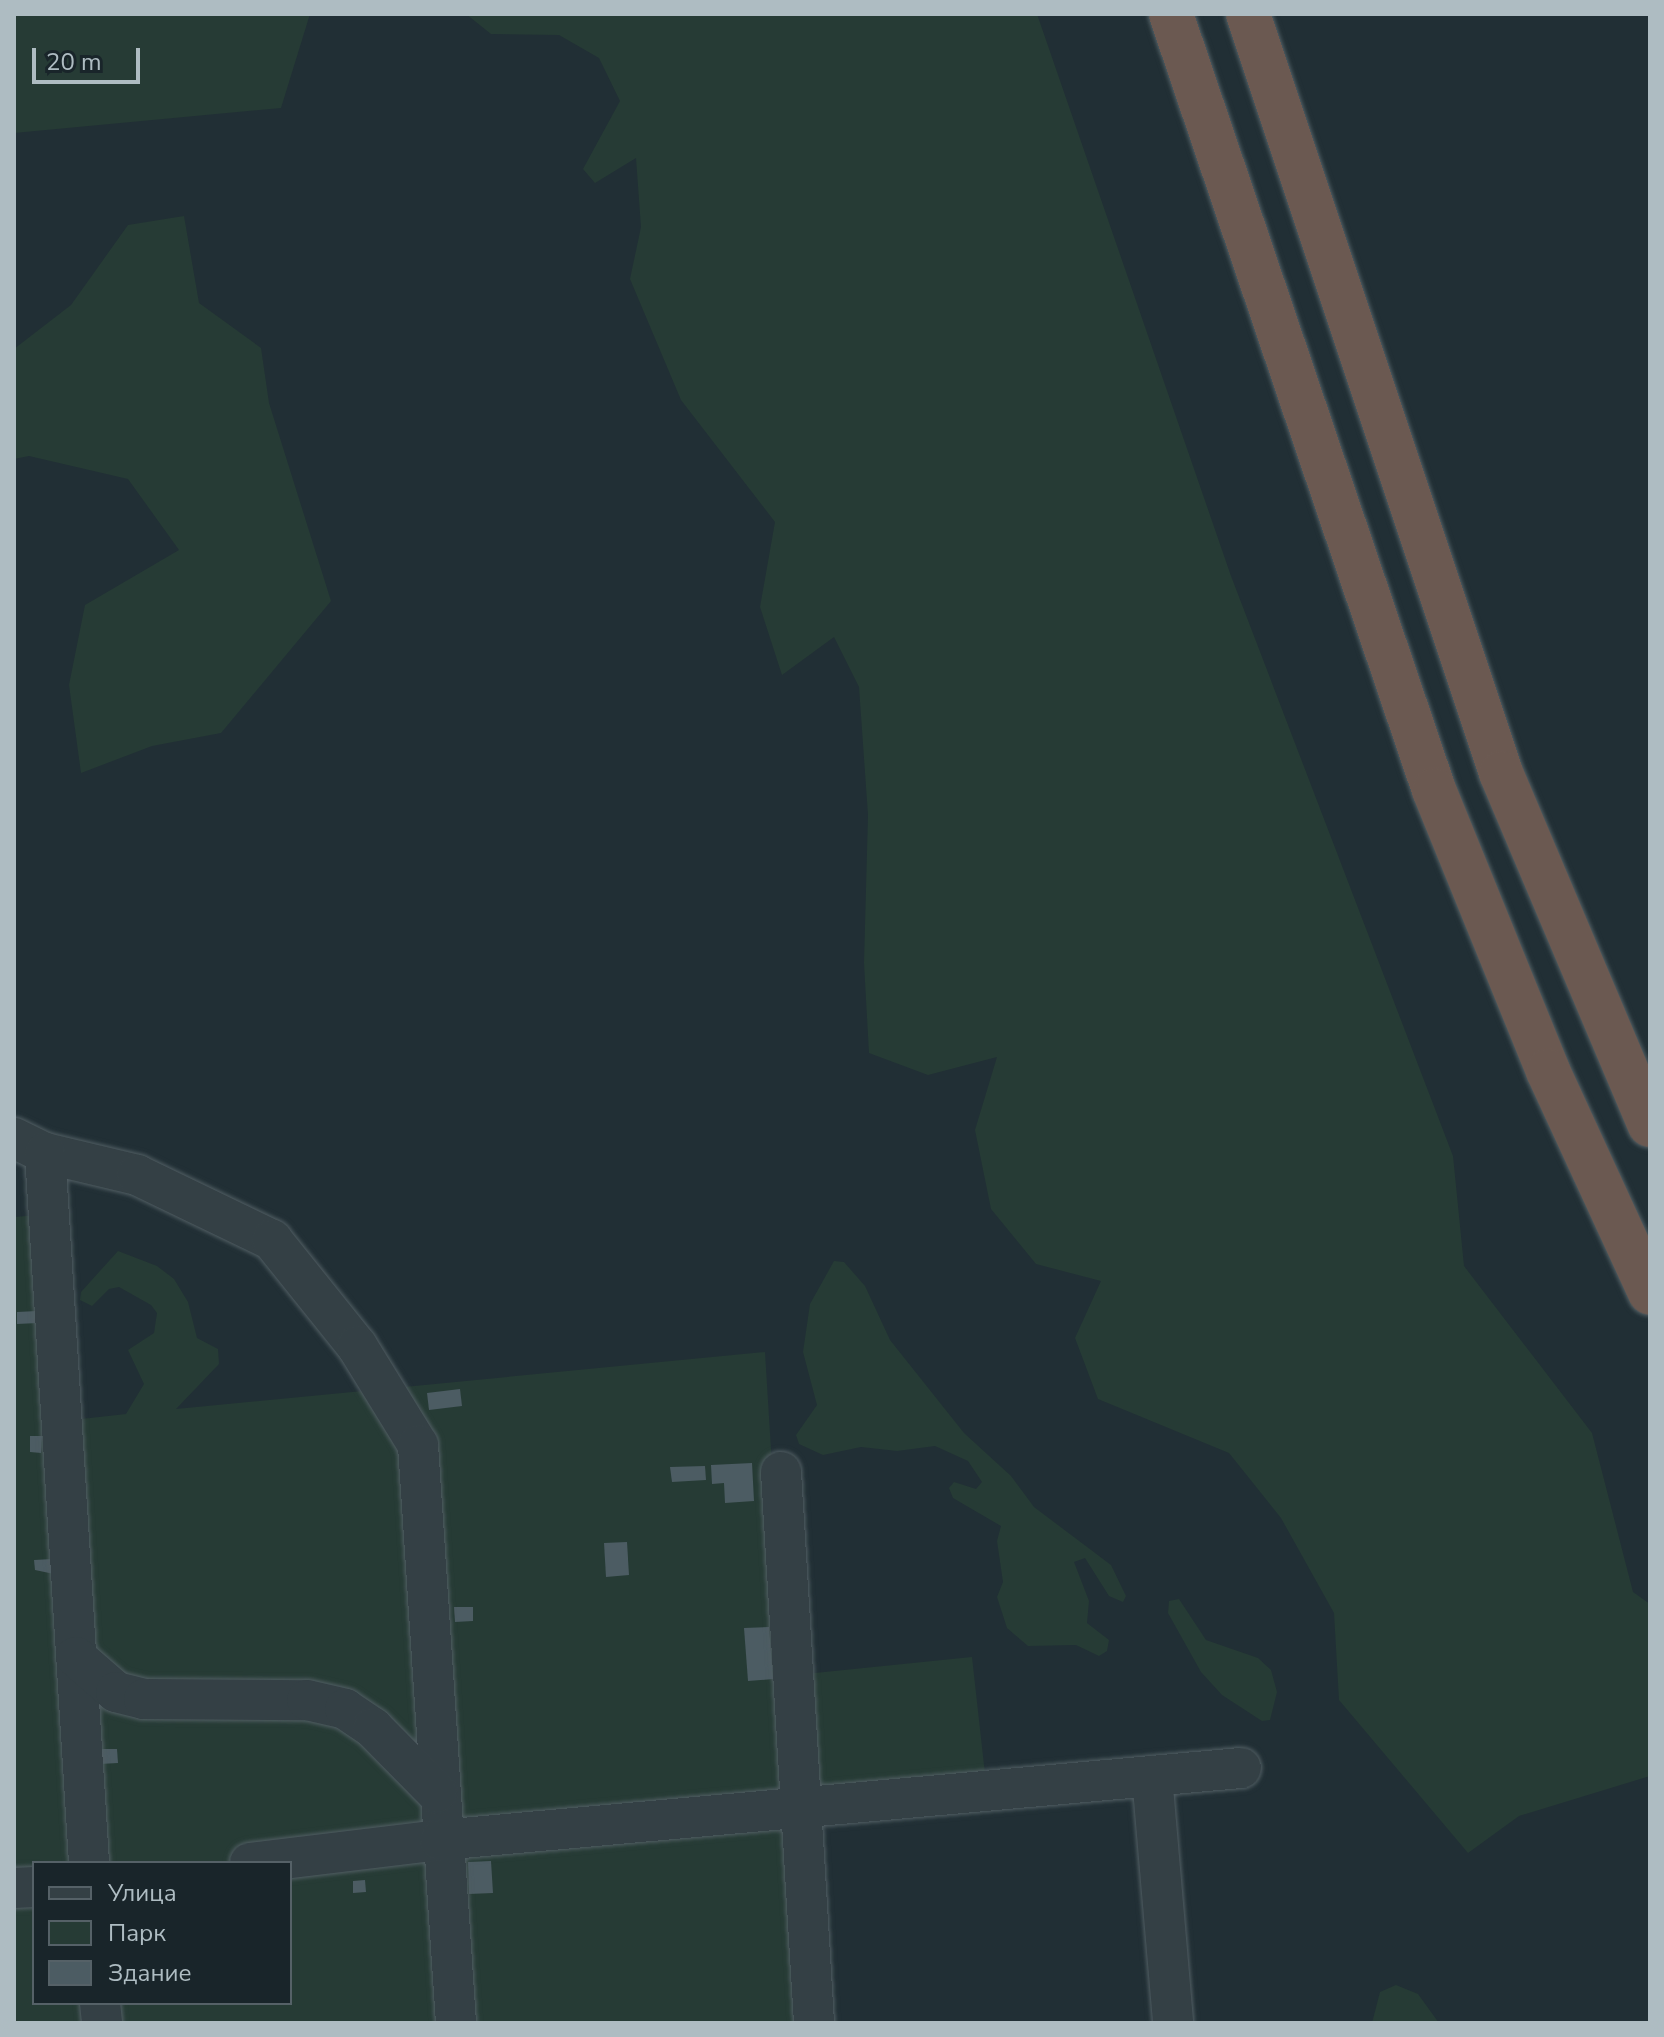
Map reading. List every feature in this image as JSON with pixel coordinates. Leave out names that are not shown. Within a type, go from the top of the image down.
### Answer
[{"type":"highway","points":[[1171,14],[1434,790],[1548,1071],[1650,1293]]},
{"type":"highway","points":[[1248,14],[1501,773],[1650,1125]]},
{"type":"lane","points":[[89,1861],[76,1657],[29,1146],[137,1175],[260,1231],[293,1263],[357,1346],[418,1445],[440,1840],[456,2023]]},
{"type":"lane","points":[[781,1472],[814,2023]]},
{"type":"lane","points":[[76,1657],[116,1692],[144,1699],[307,1700],[345,1709],[373,1728],[437,1793]]},
{"type":"lane","points":[[267,1861],[440,1840],[1241,1768]]},
{"type":"lane","points":[[1152,1776],[1173,2023]]},
{"type":"green space","points":[[14,14],[310,14],[281,108],[14,133]]},
{"type":"green space","points":[[466,14],[1037,14],[1231,576],[1453,1156],[1464,1266],[1592,1433],[1633,1592],[1650,1604],[1650,1776],[1519,1816],[1468,1853],[1339,1700],[1334,1613],[1281,1518],[1229,1453],[1098,1399],[1075,1338],[1101,1281],[1036,1264],[991,1209],[975,1130],[997,1057],[928,1075],[869,1053],[864,963],[868,815],[859,687],[834,637],[782,675],[760,607],[775,522],[681,400],[630,279],[641,227],[636,158],[595,183],[583,169],[620,101],[599,58],[559,35],[491,34]]},
{"type":"green space","points":[[184,216],[199,303],[261,348],[269,403],[331,601],[221,733],[152,746],[81,773],[69,685],[85,605],[179,550],[128,479],[29,456],[14,459],[14,349],[71,305],[128,225]]},
{"type":"green space","points":[[65,1213],[81,1419],[126,1414],[144,1384],[128,1350],[154,1333],[157,1313],[151,1305],[119,1287],[109,1289],[92,1306],[80,1300],[81,1292],[118,1251],[157,1266],[174,1279],[188,1302],[197,1338],[218,1349],[219,1364],[176,1409],[765,1352],[785,1676],[972,1657],[985,1774],[811,1796],[831,2023],[14,2023],[14,1217]]},
{"type":"green space","points":[[834,1261],[844,1262],[865,1286],[890,1340],[964,1433],[1011,1476],[1034,1507],[1111,1565],[1126,1596],[1123,1602],[1109,1596],[1085,1558],[1074,1562],[1089,1601],[1087,1623],[1109,1640],[1107,1651],[1099,1656],[1076,1645],[1028,1646],[1007,1628],[997,1597],[1003,1582],[997,1541],[1001,1526],[953,1498],[949,1488],[954,1482],[976,1489],[982,1482],[968,1461],[935,1446],[897,1451],[861,1447],[823,1455],[799,1444],[796,1435],[817,1405],[803,1352],[810,1304]]},
{"type":"green space","points":[[1179,1599],[1206,1640],[1258,1658],[1271,1670],[1277,1692],[1270,1720],[1262,1721],[1222,1695],[1201,1672],[1168,1613],[1169,1601]]},
{"type":"green space","points":[[1396,1985],[1418,1994],[1439,2023],[1372,2023],[1380,1992]]},
{"type":"building","points":[[37,1311],[38,1323],[17,1324],[17,1312]]},
{"type":"building","points":[[460,1389],[462,1406],[429,1410],[427,1393]]},
{"type":"building","points":[[30,1436],[42,1436],[41,1453],[30,1452]]},
{"type":"building","points":[[752,1463],[754,1501],[725,1503],[724,1483],[712,1484],[711,1465]]},
{"type":"building","points":[[705,1466],[706,1480],[672,1482],[670,1467]]},
{"type":"building","points":[[627,1542],[629,1575],[606,1577],[604,1543]]},
{"type":"building","points":[[52,1559],[54,1574],[35,1570],[34,1560]]},
{"type":"building","points":[[454,1607],[473,1607],[473,1621],[455,1622]]},
{"type":"building","points":[[769,1627],[773,1679],[748,1681],[744,1628]]},
{"type":"building","points":[[100,1749],[117,1749],[118,1763],[100,1764]]},
{"type":"building","points":[[491,1861],[493,1893],[469,1894],[468,1862]]},
{"type":"building","points":[[365,1880],[366,1892],[353,1893],[353,1881]]}]
